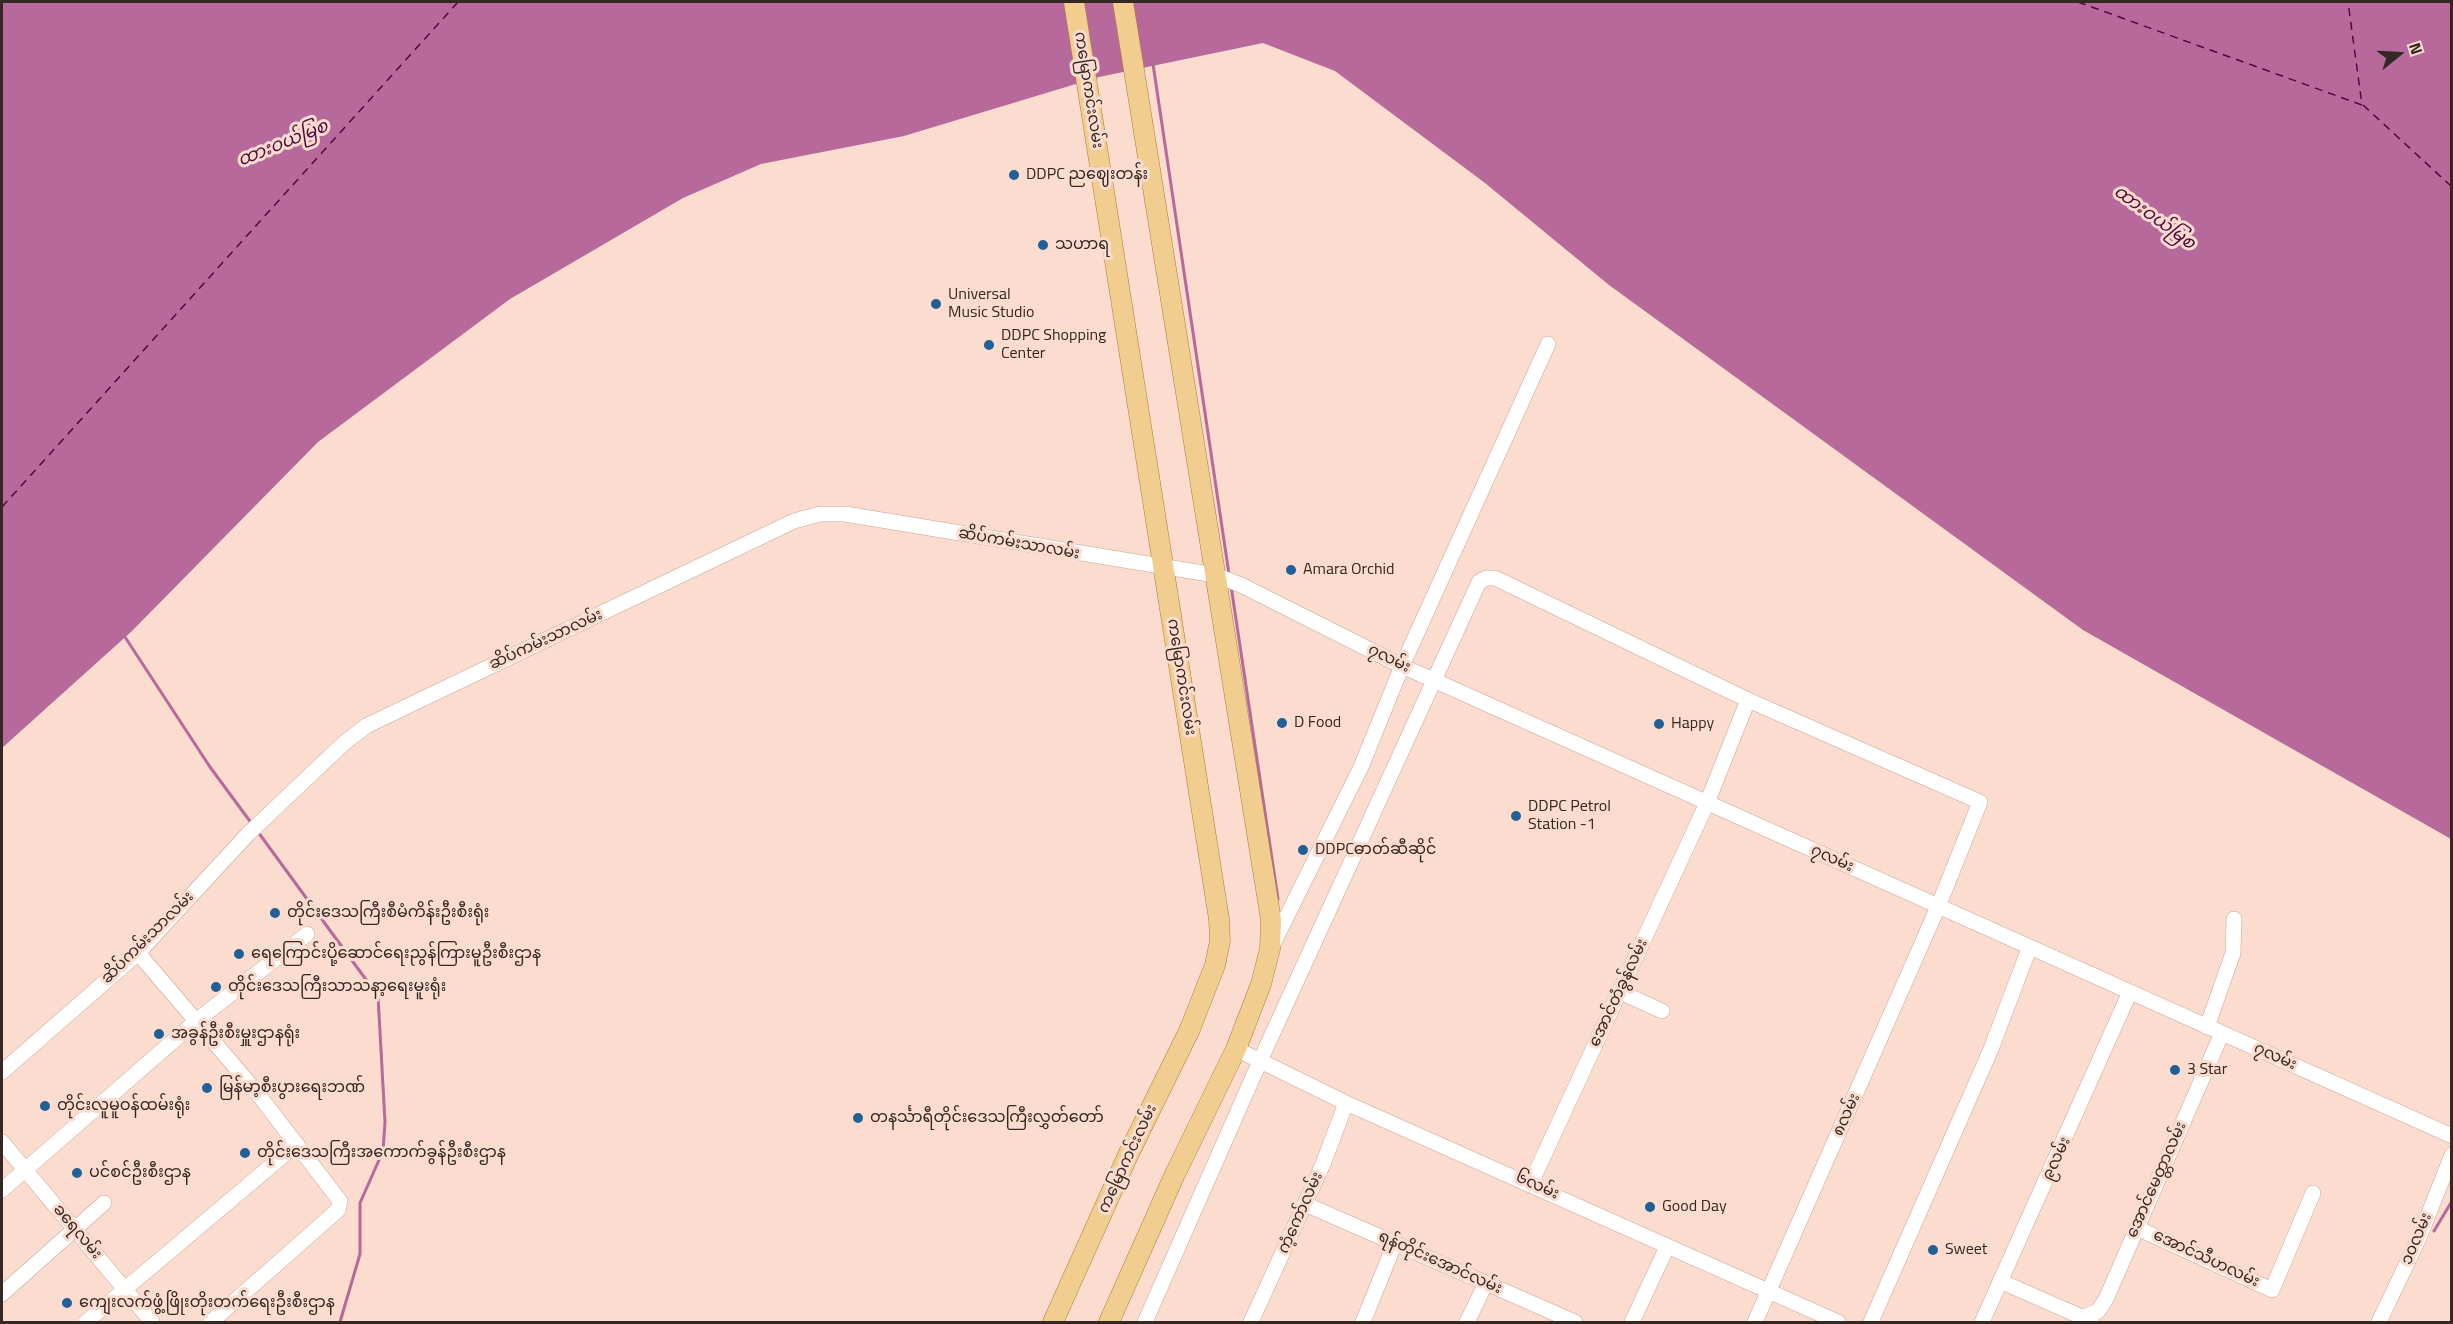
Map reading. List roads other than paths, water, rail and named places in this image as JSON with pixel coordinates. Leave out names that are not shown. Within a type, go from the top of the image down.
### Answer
[{"type":"main road","name":"ကမြောကင်းလမ်း","points":[[1053,1323],[1129,1153],[1190,1029],[1215,965],[1220,941],[1219,919],[1074,2]]},
{"type":"main road","points":[[1109,1323],[1175,1174],[1236,1049],[1254,1004],[1270,948],[1271,920],[1123,2]]},
{"type":"street","points":[[1270,948],[1361,767],[1402,666],[1548,344]]},
{"type":"street","name":"ဆိပ်ကမ်းသာလမ်း","points":[[2,1072],[138,953],[260,822],[343,744],[366,726],[794,520],[820,514],[845,514],[1215,575]]},
{"type":"street","name":"၇လမ်း","points":[[1215,575],[1241,585],[1435,681],[2129,994],[2222,1033],[2451,1136]]},
{"type":"street","points":[[1145,1323],[1260,1061],[1479,582],[1495,578],[1748,700]]},
{"type":"street","name":"အောင်တံခွန်လမ်း","points":[[1531,1183],[1707,803],[1748,700]]},
{"type":"street","name":"၈လမ်း","points":[[1748,700],[1980,802],[1938,907],[1755,1323]]},
{"type":"street","points":[[2207,1027],[2233,953],[2234,919]]},
{"type":"street","points":[[2,1190],[195,1022],[307,934]]},
{"type":"street","points":[[1871,1323],[1991,1049],[2029,949]]},
{"type":"street","points":[[138,953],[254,1089],[340,1202],[338,1210],[211,1323]]},
{"type":"street","points":[[1620,992],[1662,1011]]},
{"type":"street","name":"၉လမ်း","points":[[1982,1323],[2129,994]]},
{"type":"street","name":"အောင်မေတ္တာလမ်း","points":[[2090,1320],[2106,1299],[2131,1239],[2139,1229],[2149,1198],[2222,1033]]},
{"type":"street","name":"၆လမ်း","points":[[1236,1049],[1346,1103],[1531,1183],[1667,1247],[1770,1290],[1838,1323]]},
{"type":"street","name":"ကံ့ကော်လမ်း","points":[[1251,1323],[1305,1204],[1346,1103]]},
{"type":"street","name":"ခရေလမ်း","points":[[2,1142],[152,1323]]},
{"type":"street","points":[[86,1323],[297,1144]]},
{"type":"street","name":"၁၀လမ်း","points":[[2379,1323],[2419,1238],[2451,1155]]},
{"type":"street","name":"အောင်သီဟလမ်း","points":[[2139,1229],[2272,1290],[2313,1193]]},
{"type":"street","points":[[2,1294],[104,1203]]},
{"type":"street","name":"ရန်တိုင်းအောင်လမ်း","points":[[1305,1204],[1575,1323]]},
{"type":"street","points":[[1363,1323],[1395,1243]]},
{"type":"street","points":[[1632,1323],[1667,1247]]},
{"type":"street","points":[[2000,1281],[2090,1320]]},
{"type":"street","points":[[1467,1323],[1486,1283]]},
{"type":"water","name":"ထားဝယ်မြစ","points":[[2,2],[2451,2],[2451,839],[2083,630],[1609,285],[1485,183],[1335,71],[1263,43],[1099,77],[904,136],[761,164],[683,198],[510,299],[318,442],[132,631],[2,748]]},
{"type":"waterway","points":[[1153,64],[1229,574]]},
{"type":"waterway","points":[[1231,586],[1278,899]]},
{"type":"waterway","points":[[125,637],[210,767],[252,824]]},
{"type":"waterway","points":[[258,832],[378,996],[385,1122],[383,1151],[360,1203],[360,1254],[340,1322]]},
{"type":"waterway","points":[[2434,1231],[2452,1201]]},
{"type":"place","name":"DDPC ညဈေးတန်း","points":[[1014,175]]},
{"type":"place","name":"သဟာရ","points":[[1043,245]]},
{"type":"place","name":"Universal Music Studio","points":[[936,304]]},
{"type":"place","name":"DDPC Shopping Center","points":[[989,345]]},
{"type":"place","name":"Amara Orchid","points":[[1291,570]]},
{"type":"place","name":"D Food","points":[[1282,723]]},
{"type":"place","name":"Happy","points":[[1659,724]]},
{"type":"place","name":"DDPC Petrol Station -1","points":[[1516,816]]},
{"type":"place","name":"DDPCဓာတ်ဆီဆိုင်","points":[[1303,850]]},
{"type":"place","name":"တိုင်းဒေသကြီးစီမံကိန်းဦးစီးရုံး","points":[[275,913]]},
{"type":"place","name":"ရေကြောင်းပို့ဆောင်ရေးညွန်ကြားမူဦးစီးဌာန","points":[[239,954]]},
{"type":"place","name":"တိုင်းဒေသကြီးသာသနာ့ရေးမူးရုံး","points":[[216,987]]},
{"type":"place","name":"အခွန်ဦးစီးမှူးဌာနရုံး","points":[[159,1034]]},
{"type":"place","name":"3 Star","points":[[2175,1070]]},
{"type":"place","name":"မြန်မာ့စီးပွားရေးဘဏ်","points":[[207,1088]]},
{"type":"place","name":"တိုင်းလူမူဝန်ထမ်းရုံး","points":[[45,1106]]},
{"type":"place","name":"တနင်္သာရီတိုင်းဒေသကြီးလွှတ်တော်","points":[[858,1118]]},
{"type":"place","name":"တိုင်းဒေသကြီးအကောက်ခွန်ဦးစီးဌာန","points":[[245,1153]]},
{"type":"place","name":"ပင်စင်ဦးစီးဌာန","points":[[77,1173]]},
{"type":"place","name":"Good Day","points":[[1650,1207]]},
{"type":"place","name":"Sweet","points":[[1933,1250]]},
{"type":"place","name":"ကျေးလက်ဖွံ့ဖြိုးတိုးတက်ရေးဦးစီးဌာန","points":[[67,1303]]}]
